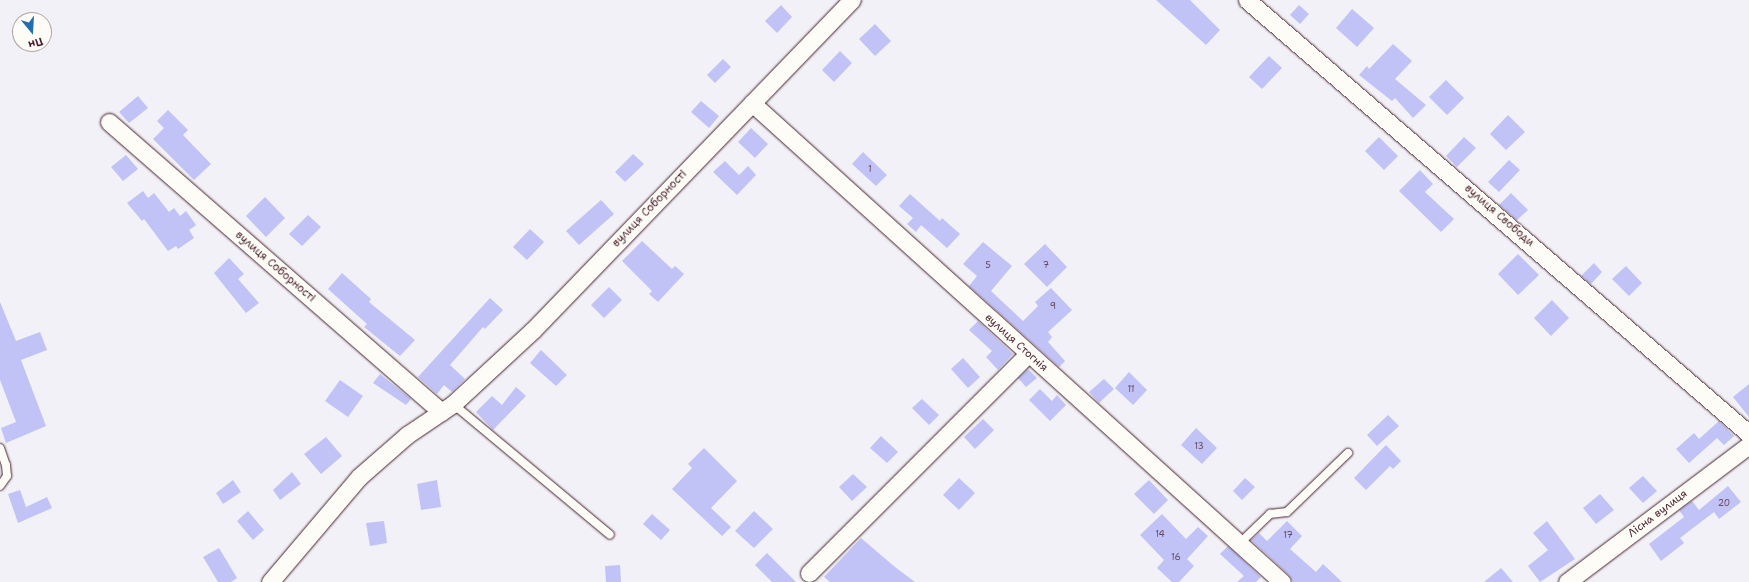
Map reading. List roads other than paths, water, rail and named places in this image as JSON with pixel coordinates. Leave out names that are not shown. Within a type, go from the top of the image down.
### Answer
[{"type":"street","name":"вулиця Соборності","points":[[270,582],[359,478],[407,435],[447,408],[533,330],[852,0]]},
{"type":"street","name":"вулиця Свободи","points":[[1247,0],[1749,434]]},
{"type":"street","name":"вулиця Стогнія","points":[[752,103],[1282,582]]},
{"type":"street","name":"вулиця Соборності","points":[[109,122],[447,408]]},
{"type":"street","points":[[808,573],[1028,354]]},
{"type":"street","name":"Лісна вулиця","points":[[1567,582],[1749,446]]},
{"type":"lane","points":[[447,408],[610,535]]},
{"type":"lane","points":[[0,448],[6,465],[6,476],[0,486]]},
{"type":"lane","points":[[1240,543],[1270,514],[1287,512],[1348,453]]}]
